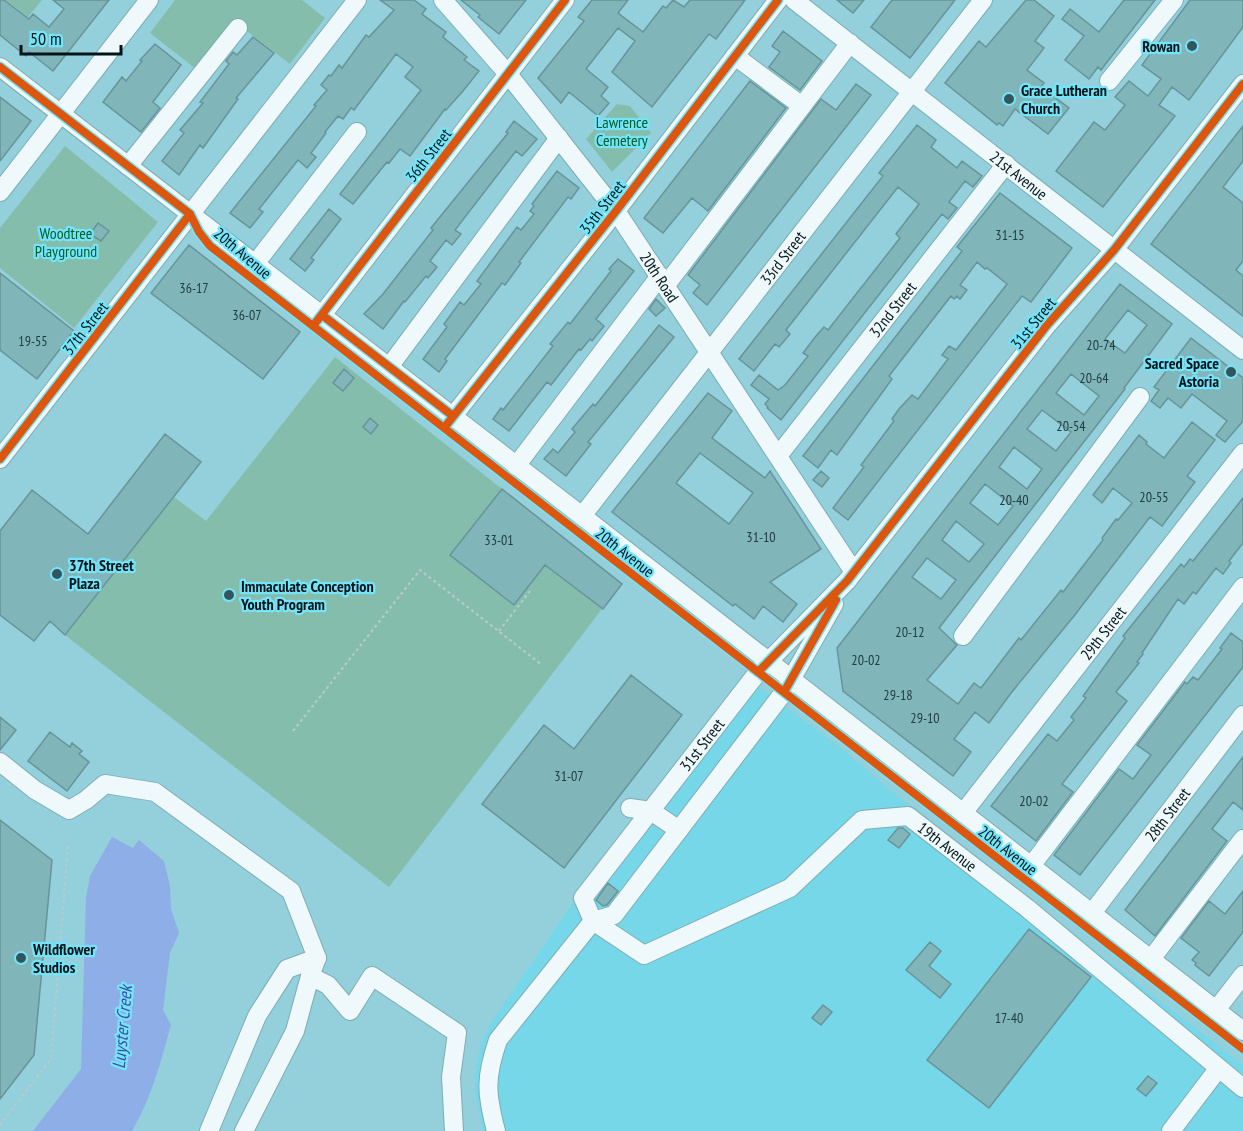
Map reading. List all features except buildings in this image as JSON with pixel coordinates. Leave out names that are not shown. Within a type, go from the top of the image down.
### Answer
[{"type":"street","points":[[0,192],[149,0]]},
{"type":"street","name":"37th Street","points":[[0,459],[357,0]]},
{"type":"street","name":"20th Road","points":[[443,0],[508,74],[616,211],[778,456],[850,576]]},
{"type":"street","name":"36th Street","points":[[322,315],[565,0]]},
{"type":"street","name":"35th Street","points":[[453,416],[616,211],[778,0]]},
{"type":"street","name":"21st Avenue","points":[[794,0],[1243,350]]},
{"type":"street","name":"33rd Street","points":[[582,516],[983,0]]},
{"type":"street","points":[[1109,81],[1174,0]]},
{"type":"street","points":[[128,166],[238,28]]},
{"type":"street","points":[[516,466],[850,43]]},
{"type":"street","points":[[735,56],[802,106]]},
{"type":"street","name":"20th Avenue","points":[[0,67],[582,516],[1243,1031]]},
{"type":"street","name":"31st Street","points":[[592,921],[583,898],[758,672],[850,576],[1047,325],[1114,250],[1243,84]]},
{"type":"street","points":[[255,264],[357,132]]},
{"type":"street","points":[[389,367],[559,138]]},
{"type":"street","name":"32nd Street","points":[[778,456],[1006,164]]},
{"type":"street","points":[[963,636],[1140,397]]},
{"type":"street","name":"29th Street","points":[[963,813],[1243,453]]},
{"type":"street","name":"31st Street","points":[[496,1131],[488,1101],[487,1084],[490,1064],[498,1040],[592,921],[614,915],[779,699],[850,576]]},
{"type":"street","points":[[1030,866],[1243,587]]},
{"type":"street","name":"28th Street","points":[[1092,913],[1243,715]]},
{"type":"street","points":[[0,762],[35,790],[69,810],[86,800],[105,784],[155,792],[291,891],[317,958],[295,1031],[244,1131]]},
{"type":"street","points":[[630,808],[651,810],[678,830]]},
{"type":"street","name":"19th Avenue","points":[[592,921],[644,955],[790,888],[862,820],[908,816],[1027,908],[1243,1088]]},
{"type":"street","points":[[1151,959],[1243,839]]},
{"type":"street","points":[[209,1131],[257,1016],[287,969],[317,958]]},
{"type":"street","points":[[1216,1010],[1243,975]]},
{"type":"street","points":[[310,976],[328,985],[350,1011],[372,976],[457,1033],[451,1077],[454,1131]]},
{"type":"street","points":[[1171,1131],[1218,1069]]},
{"type":"path","points":[[293,731],[420,570],[542,666]]},
{"type":"path","points":[[499,632],[530,591]]},
{"type":"path","points":[[824,723],[842,736]]},
{"type":"path","points":[[828,737],[831,733]]},
{"type":"path","points":[[850,743],[868,757]]},
{"type":"path","points":[[853,757],[856,753]]},
{"type":"path","points":[[0,1125],[51,1059],[68,846]]},
{"type":"shaded area","points":[[744,676],[841,748],[912,808],[1243,1065],[1243,1131],[483,1131],[475,1091],[477,1062],[489,1026],[583,888]]},
{"type":"green space","points":[[6,0],[42,0],[28,17]]},
{"type":"green space","points":[[175,0],[302,0],[325,18],[290,64],[234,21],[196,69],[150,33]]},
{"type":"green space","name":"Lawrence Cemetery","points":[[617,104],[630,106],[651,133],[612,172],[586,139]]},
{"type":"green space","name":"Woodtree Playground","points":[[65,146],[158,222],[74,328],[0,268],[0,228]]},
{"type":"green space","points":[[335,357],[502,489],[450,555],[514,605],[545,565],[602,609],[389,887],[65,635],[174,497],[206,521]]},
{"type":"water","name":"Luyster Creek","points":[[112,837],[133,848],[139,840],[164,861],[170,886],[171,909],[179,933],[170,953],[163,1010],[171,1025],[150,1093],[132,1131],[33,1131],[81,1069],[86,898],[90,876]]},
{"type":"cycle path","points":[[313,326],[565,0]]},
{"type":"cycle path","points":[[444,428],[616,211],[778,0]]},
{"type":"cycle path","points":[[0,67],[190,214],[199,232],[210,246],[1243,1049]]},
{"type":"cycle path","points":[[758,672],[847,581],[1047,325],[1114,250],[1243,84]]},
{"type":"cycle path","points":[[0,459],[190,214]]},
{"type":"cycle path","points":[[322,315],[453,416]]},
{"type":"cycle path","points":[[784,692],[836,600]]},
{"type":"place","name":"Rowan","points":[[1192,46]]},
{"type":"place","name":"Grace Lutheran Church","points":[[1009,99]]},
{"type":"place","name":"Sacred Space Astoria","points":[[1231,372]]},
{"type":"place","name":"37th Street Plaza","points":[[57,574]]},
{"type":"place","name":"Immaculate Conception Youth Program","points":[[229,595]]},
{"type":"place","name":"Wildflower Studios","points":[[21,958]]}]
